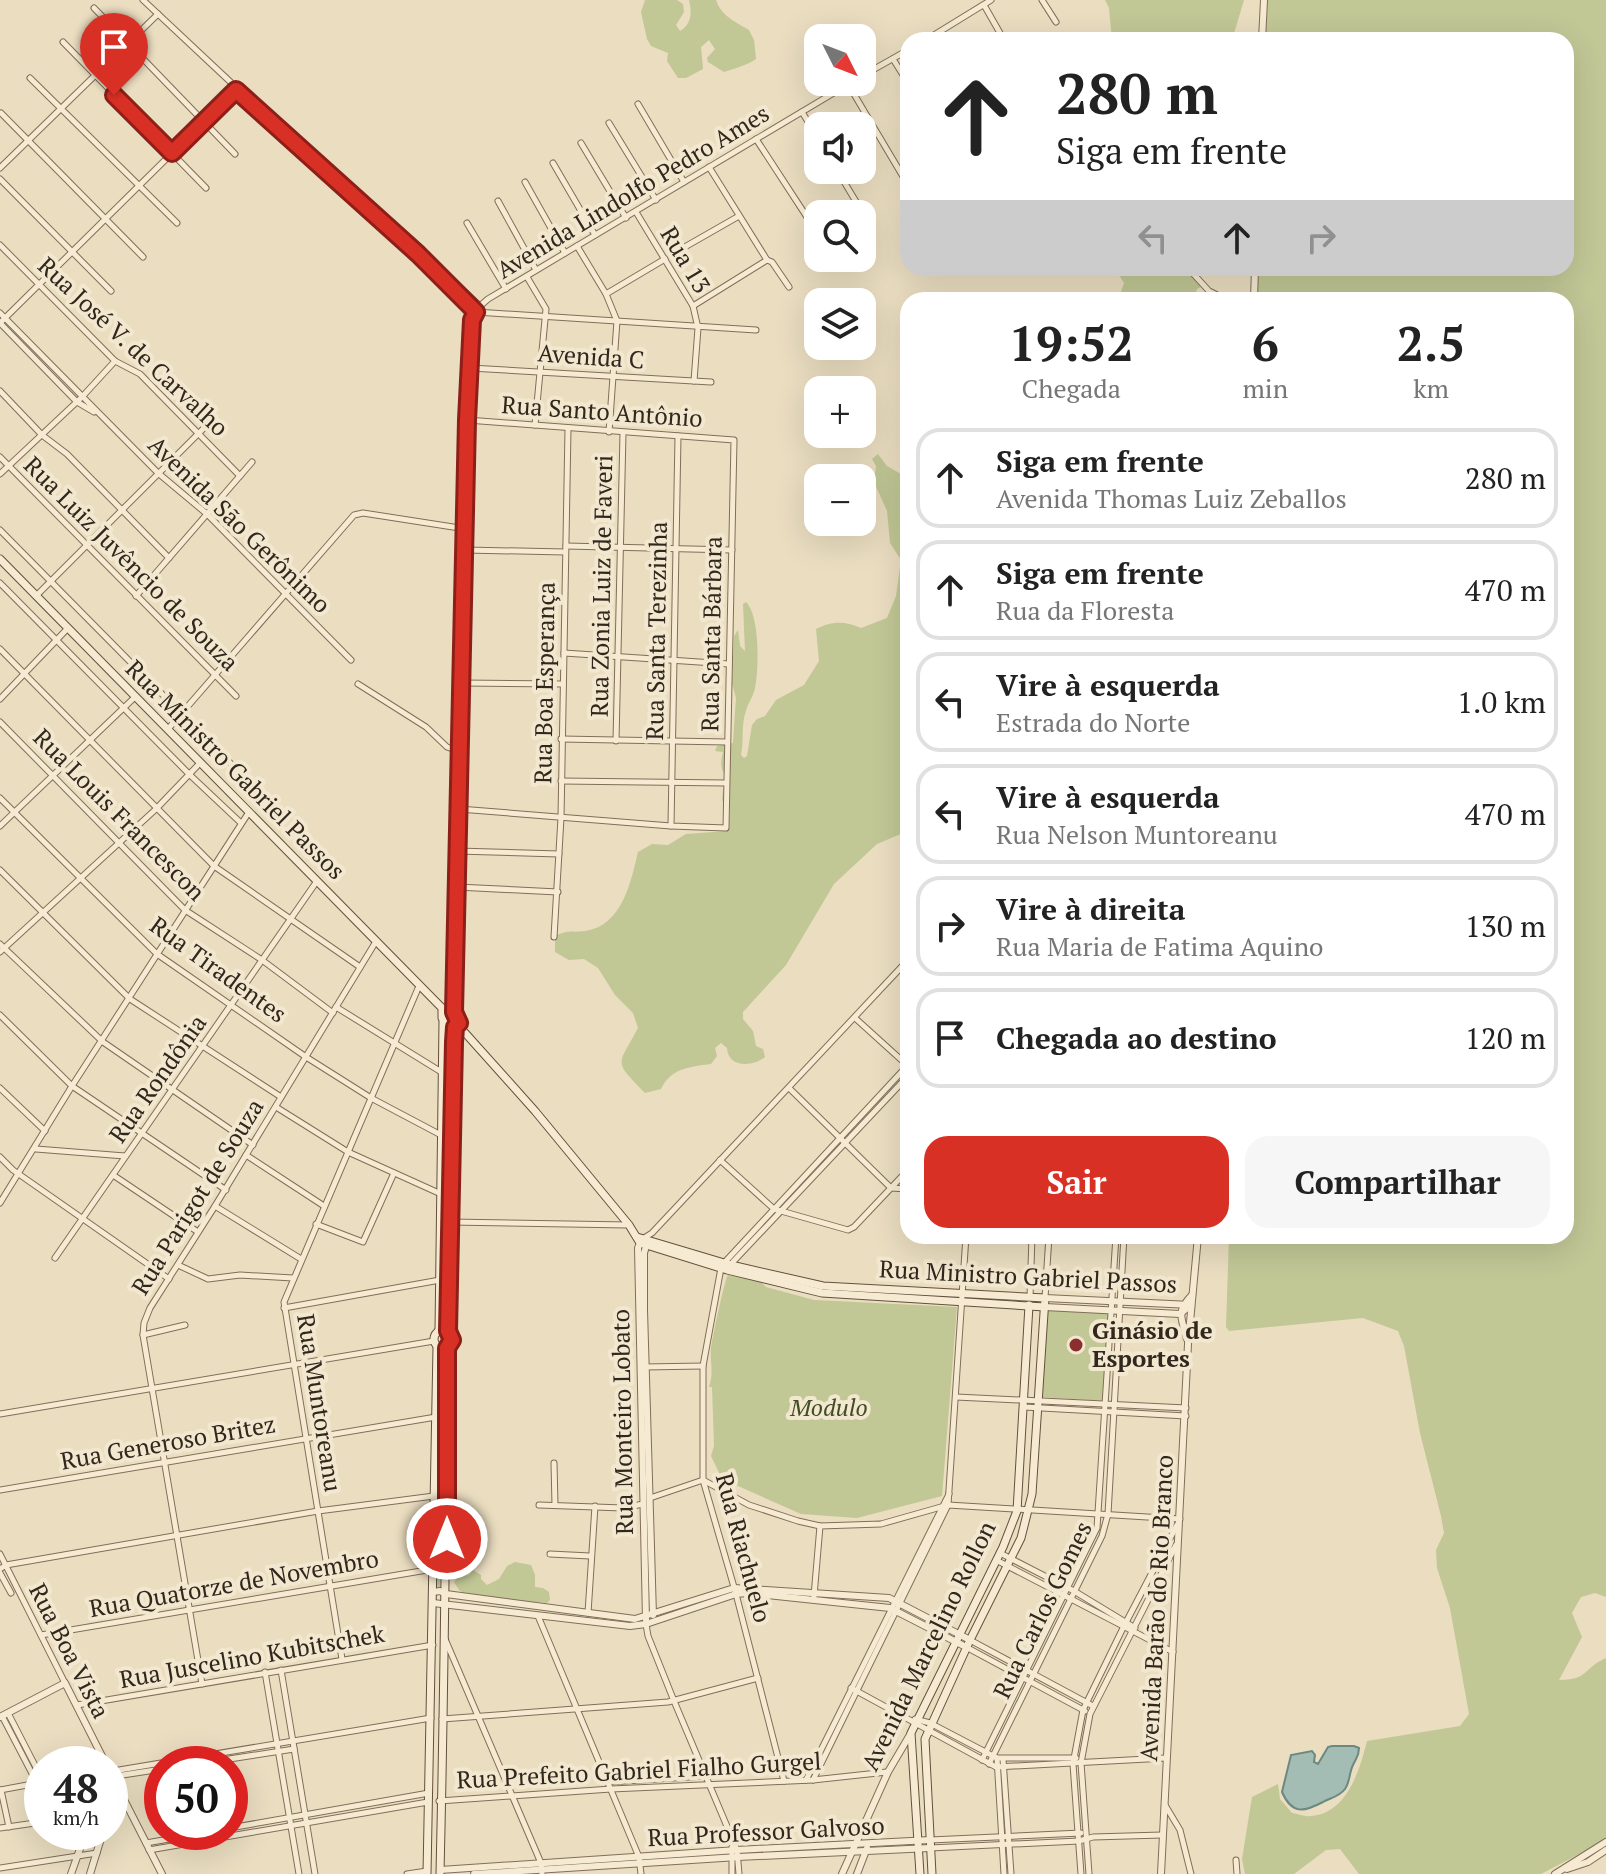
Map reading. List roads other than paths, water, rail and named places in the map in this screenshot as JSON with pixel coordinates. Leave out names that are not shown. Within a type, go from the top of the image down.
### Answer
[{"type":"main road","name":"Rua Ministro Gabriel Passos","points":[[1,560],[375,943],[442,1008],[454,1012]]},
{"type":"main road","points":[[440,1872],[447,1348],[452,1340],[444,1331],[440,1280],[442,1008]]},
{"type":"main road","points":[[428,1872],[436,1344],[444,1331],[459,1018],[454,1012]]},
{"type":"main road","points":[[443,1021],[457,1026],[535,1111],[629,1225],[645,1239]]},
{"type":"main road","points":[[441,1177],[451,1178]]},
{"type":"main road","name":"Rua Ministro Gabriel Passos","points":[[645,1239],[725,1268],[822,1293],[1030,1301],[1045,1298]]},
{"type":"main road","name":"Avenida Marcelino Rollon","points":[[927,1771],[925,1739],[929,1726],[1021,1538],[1029,1510],[1045,1298]]},
{"type":"main road","name":"Rua Ministro Gabriel Passos","points":[[1030,1301],[1045,1307]]},
{"type":"main road","name":"Avenida Marcelino Rollon","points":[[911,1733],[998,1557],[1017,1509],[1030,1301]]},
{"type":"main road","points":[[436,1344],[447,1348]]},
{"type":"main road","points":[[437,1401],[447,1401]]},
{"type":"main road","points":[[1021,1455],[1035,1456]]},
{"type":"main road","points":[[432,1684],[442,1684]]},
{"type":"main road","points":[[911,1733],[920,1874]]},
{"type":"main road","points":[[914,1773],[927,1771],[932,1874]]},
{"type":"main road","points":[[430,1819],[433,1830],[441,1832]]},
{"type":"street","points":[[143,0],[236,90],[418,254],[431,260],[478,309],[698,328]]},
{"type":"street","points":[[940,32],[991,0]]},
{"type":"street","points":[[1042,0],[1056,22]]},
{"type":"street","points":[[1262,32],[1264,0]]},
{"type":"street","points":[[984,5],[999,32]]},
{"type":"street","points":[[94,8],[235,154]]},
{"type":"street","points":[[0,168],[158,14]]},
{"type":"street","points":[[63,42],[206,188]]},
{"type":"street","points":[[876,68],[900,55]]},
{"type":"street","points":[[893,59],[900,70]]},
{"type":"street","points":[[30,78],[177,223]]},
{"type":"street","points":[[1,319],[236,90]]},
{"type":"street","name":"Avenida Lindolfo Pedro Ames","points":[[478,309],[565,253],[828,96]]},
{"type":"street","points":[[857,96],[900,171]]},
{"type":"street","points":[[638,104],[684,182]]},
{"type":"street","points":[[1,113],[143,257]]},
{"type":"street","points":[[609,123],[656,200]]},
{"type":"street","points":[[756,139],[804,213]]},
{"type":"street","points":[[581,143],[626,218]]},
{"type":"street","points":[[553,163],[595,235]]},
{"type":"street","points":[[709,167],[767,260],[772,262],[789,287]]},
{"type":"street","points":[[0,179],[111,291]]},
{"type":"street","points":[[525,182],[565,253]]},
{"type":"street","points":[[498,201],[537,271]]},
{"type":"street","name":"Rua 13","points":[[636,212],[693,306],[698,328],[694,381]]},
{"type":"street","points":[[676,252],[739,216]]},
{"type":"street","points":[[467,223],[506,289]]},
{"type":"street","name":"Rua José V. de Carvalho","points":[[0,245],[115,361],[140,374],[240,476]]},
{"type":"street","points":[[577,246],[606,294],[617,321],[609,432]]},
{"type":"street","points":[[606,294],[665,259]]},
{"type":"street","points":[[693,306],[767,260]]},
{"type":"street","points":[[1195,276],[1209,291]]},
{"type":"street","points":[[527,277],[546,309],[547,317],[535,425]]},
{"type":"street","points":[[454,1012],[467,420],[472,320],[478,309]]},
{"type":"street","name":"Avenida São Gerônimo","points":[[1,319],[158,473],[207,514],[351,660]]},
{"type":"street","name":"Rua 13","points":[[698,328],[756,330]]},
{"type":"street","points":[[0,474],[80,399],[115,361]]},
{"type":"street","name":"Avenida C","points":[[470,368],[711,382]]},
{"type":"street","points":[[0,391],[169,558]]},
{"type":"street","points":[[36,596],[214,418]]},
{"type":"street","name":"Rua Santo Antônio","points":[[467,420],[734,440]]},
{"type":"street","name":"Rua Boa Esperança","points":[[554,937],[561,818],[568,429]]},
{"type":"street","name":"Rua Zonia Luiz de Faveri","points":[[616,741],[623,433]]},
{"type":"street","name":"Rua Santa Terezinha","points":[[671,826],[678,436]]},
{"type":"street","name":"Rua Santa Bárbara","points":[[671,826],[726,828],[734,440]]},
{"type":"street","name":"Rua Luiz Juvêncio de Souza","points":[[0,457],[236,696]]},
{"type":"street","points":[[136,596],[252,462]]},
{"type":"street","points":[[168,729],[358,513],[466,529]]},
{"type":"street","points":[[0,530],[244,777]]},
{"type":"street","points":[[465,550],[732,550]]},
{"type":"street","points":[[0,583],[241,823]]},
{"type":"street","points":[[0,699],[68,628]]},
{"type":"street","points":[[0,649],[214,866],[360,967]]},
{"type":"street","points":[[564,653],[729,664]]},
{"type":"street","points":[[463,683],[563,684]]},
{"type":"street","points":[[358,684],[426,727],[447,747],[461,752]]},
{"type":"street","points":[[0,826],[135,697]]},
{"type":"street","name":"Rua Louis Francescon","points":[[0,722],[185,910],[334,1010],[443,1073]]},
{"type":"street","points":[[561,739],[727,742]]},
{"type":"street","points":[[201,762],[81,879],[1,948],[103,1042],[253,1145]]},
{"type":"street","points":[[561,781],[726,783]]},
{"type":"street","name":"Rua Tiradentes","points":[[0,798],[157,954],[306,1057],[371,1098],[442,1135]]},
{"type":"street","points":[[459,809],[671,826]]},
{"type":"street","points":[[0,1203],[249,812]]},
{"type":"street","points":[[457,851],[559,854]]},
{"type":"street","points":[[0,870],[130,999],[281,1097]]},
{"type":"street","name":"Rua Rondônia","points":[[55,1258],[317,881]]},
{"type":"street","points":[[457,887],[558,892]]},
{"type":"street","name":"Rua Parigot de Souza","points":[[202,1684],[143,1335],[144,1323],[150,1308],[226,1190],[375,943]]},
{"type":"street","points":[[645,1239],[900,969]]},
{"type":"street","name":"Rua Muntoreanu","points":[[342,1659],[284,1308],[293,1278],[419,986]]},
{"type":"street","points":[[855,1018],[900,1059]]},
{"type":"street","points":[[2,1020],[72,1086],[226,1190]]},
{"type":"street","points":[[725,1268],[774,1209],[900,1074]]},
{"type":"street","points":[[725,1268],[900,1085]]},
{"type":"street","points":[[0,1088],[45,1131]]},
{"type":"street","points":[[789,1088],[891,1188],[900,1189]]},
{"type":"street","points":[[276,1107],[348,1152],[441,1194]]},
{"type":"street","points":[[35,1149],[126,1156]]},
{"type":"street","points":[[246,1155],[324,1206]]},
{"type":"street","points":[[0,1157],[169,1279]]},
{"type":"street","points":[[720,1160],[774,1209],[852,1229],[900,1178]]},
{"type":"street","points":[[316,1224],[363,1242],[394,1173]]},
{"type":"street","points":[[113,1175],[198,1232]]},
{"type":"street","points":[[215,1206],[301,1259]]},
{"type":"street","points":[[449,1222],[629,1225]]},
{"type":"street","name":"Rua Monteiro Lobato","points":[[645,1239],[643,1504],[650,1619]]},
{"type":"street","points":[[809,1780],[890,1608],[898,1601],[949,1494],[966,1244]]},
{"type":"street","name":"Avenida Marcelino Rollon","points":[[1030,1301],[1032,1244]]},
{"type":"street","name":"Avenida Marcelino Rollon","points":[[1045,1298],[1048,1244]]},
{"type":"street","name":"Rua Carlos Gomes","points":[[986,1762],[995,1756],[1097,1528],[1116,1244]]},
{"type":"street","name":"Rua Carlos Gomes","points":[[1070,1590],[1102,1536],[1108,1514],[1124,1244]]},
{"type":"street","name":"Avenida Barão do Rio Branco","points":[[1161,1874],[1188,1344],[1198,1244]]},
{"type":"street","points":[[178,1264],[208,1279],[250,1275],[293,1278]]},
{"type":"street","name":"Rua Riachuelo","points":[[725,1268],[703,1366],[703,1480],[784,1781]]},
{"type":"street","points":[[284,1308],[440,1280]]},
{"type":"street","points":[[1181,1310],[1195,1292]]},
{"type":"street","name":"Rua Ministro Gabriel Passos","points":[[1045,1298],[1121,1301],[1181,1310]]},
{"type":"street","name":"Rua Ministro Gabriel Passos","points":[[1045,1307],[1181,1310],[1191,1305]]},
{"type":"street","name":"Avenida Barão do Rio Branco","points":[[1181,1310],[1188,1344]]},
{"type":"street","points":[[143,1335],[185,1325]]},
{"type":"street","points":[[0,1414],[292,1364],[436,1344]]},
{"type":"street","points":[[643,1366],[703,1366]]},
{"type":"street","points":[[956,1397],[1186,1412]]},
{"type":"street","name":"Rua Monteiro Lobato","points":[[644,1413],[650,1498],[650,1619]]},
{"type":"street","name":"Rua Generoso Britez","points":[[0,1490],[436,1417]]},
{"type":"street","points":[[554,1463],[555,1505]]},
{"type":"street","points":[[650,1498],[703,1480],[749,1505],[820,1526],[881,1524],[945,1506],[1180,1520],[1083,1710],[1073,1761],[1081,1874]]},
{"type":"street","points":[[2,1569],[318,1511],[434,1496]]},
{"type":"street","points":[[539,1505],[623,1508],[643,1504]]},
{"type":"street","points":[[588,1614],[595,1506]]},
{"type":"street","points":[[814,1597],[820,1526]]},
{"type":"street","points":[[1089,1874],[1083,1761],[1090,1714],[1178,1541]]},
{"type":"street","name":"Rua Boa Vista","points":[[0,1554],[11,1593]]},
{"type":"street","points":[[550,1554],[590,1556]]},
{"type":"street","points":[[998,1557],[1067,1598],[1173,1652]]},
{"type":"street","points":[[1009,1563],[1070,1590],[1124,1625]]},
{"type":"street","name":"Rua Boa Vista","points":[[2,1569],[41,1635],[97,1746]]},
{"type":"street","name":"Rua Quatorze de Novembro","points":[[41,1635],[434,1569]]},
{"type":"street","points":[[433,1592],[440,1591],[446,1598],[537,1615],[630,1626],[735,1591],[898,1601],[957,1638]]},
{"type":"street","points":[[814,1597],[898,1611],[1093,1706]]},
{"type":"street","points":[[433,1603],[439,1606],[446,1598]]},
{"type":"street","points":[[446,1598],[650,1619]]},
{"type":"street","points":[[809,1780],[859,1691],[898,1611],[898,1601]]},
{"type":"street","points":[[537,1615],[611,1789],[641,1874]]},
{"type":"street","points":[[650,1619],[674,1701],[734,1852],[739,1874]]},
{"type":"street","points":[[444,1636],[539,1867]]},
{"type":"street","name":"Rua Juscelino Kubitschek","points":[[77,1705],[433,1645]]},
{"type":"street","points":[[281,1669],[315,1874]]},
{"type":"street","points":[[265,1672],[299,1874]]},
{"type":"street","points":[[1029,1675],[1090,1714]]},
{"type":"street","points":[[441,1719],[674,1701],[758,1678]]},
{"type":"street","points":[[24,1751],[4,1715],[65,1683]]},
{"type":"street","points":[[851,1688],[995,1756],[1073,1761],[1166,1758]]},
{"type":"street","points":[[277,1748],[292,1741],[431,1718]]},
{"type":"street","points":[[929,1726],[957,1746],[1000,1768],[1073,1761]]},
{"type":"street","name":"Avenida Marcelino Rollon","points":[[842,1874],[888,1772],[911,1733]]},
{"type":"street","points":[[957,1746],[961,1739]]},
{"type":"street","points":[[248,1752],[294,1749]]},
{"type":"street","points":[[995,1756],[1000,1768],[1003,1804],[1004,1874]]},
{"type":"street","name":"Rua Prefeito Gabriel Fialho Gurgel","points":[[439,1801],[809,1780],[888,1772]]},
{"type":"street","name":"Rua Prefeito Gabriel Fialho Gurgel","points":[[608,1782],[705,1776]]},
{"type":"street","points":[[670,1778],[670,1786]]},
{"type":"street","points":[[9,1827],[1,1790],[24,1785]]},
{"type":"street","name":"Rua Prefeito Gabriel Fialho Gurgel","points":[[248,1831],[430,1797]]},
{"type":"street","points":[[1003,1804],[1010,1834],[1005,1840],[1011,1874]]},
{"type":"street","points":[[1165,1805],[1180,1830],[1191,1874]]},
{"type":"street","points":[[128,1808],[144,1838]]},
{"type":"street","name":"Rua Prefeito Gabriel Fialho Gurgel","points":[[248,1825],[289,1818],[306,1819]]},
{"type":"street","points":[[0,1828],[24,1825]]},
{"type":"street","name":"Rua Professor Galvoso","points":[[1010,1834],[1079,1832],[1089,1837]]},
{"type":"street","name":"Rua Professor Galvoso","points":[[440,1872],[734,1852],[1005,1840],[1079,1841],[1089,1837],[1162,1835]]},
{"type":"street","points":[[1556,1874],[1606,1842]]},
{"type":"street","points":[[857,1874],[868,1846]]},
{"type":"street","points":[[71,1874],[80,1850]]},
{"type":"street","points":[[90,1874],[98,1850]]},
{"type":"street","points":[[150,1850],[162,1874]]},
{"type":"street","points":[[1556,1874],[1588,1862],[1606,1850]]},
{"type":"street","points":[[732,1874],[734,1852]]},
{"type":"street","points":[[0,1868],[97,1853]]},
{"type":"street","points":[[634,1874],[636,1859]]},
{"type":"street","points":[[1236,1860],[1237,1874]]},
{"type":"street","name":"Rua Professor Galvoso","points":[[474,1874],[492,1870]]},
{"type":"street","points":[[407,1874],[428,1872]]},
{"type":"water","points":[[1328,1747],[1359,1748],[1345,1789],[1310,1808],[1294,1808],[1282,1792],[1291,1755],[1312,1751],[1314,1762],[1318,1764]]},
{"type":"place","name":"Ginásio de Esportes","points":[[1076,1345]]},
{"type":"park label","name":"Modulo","points":[[829,1408]]}]
